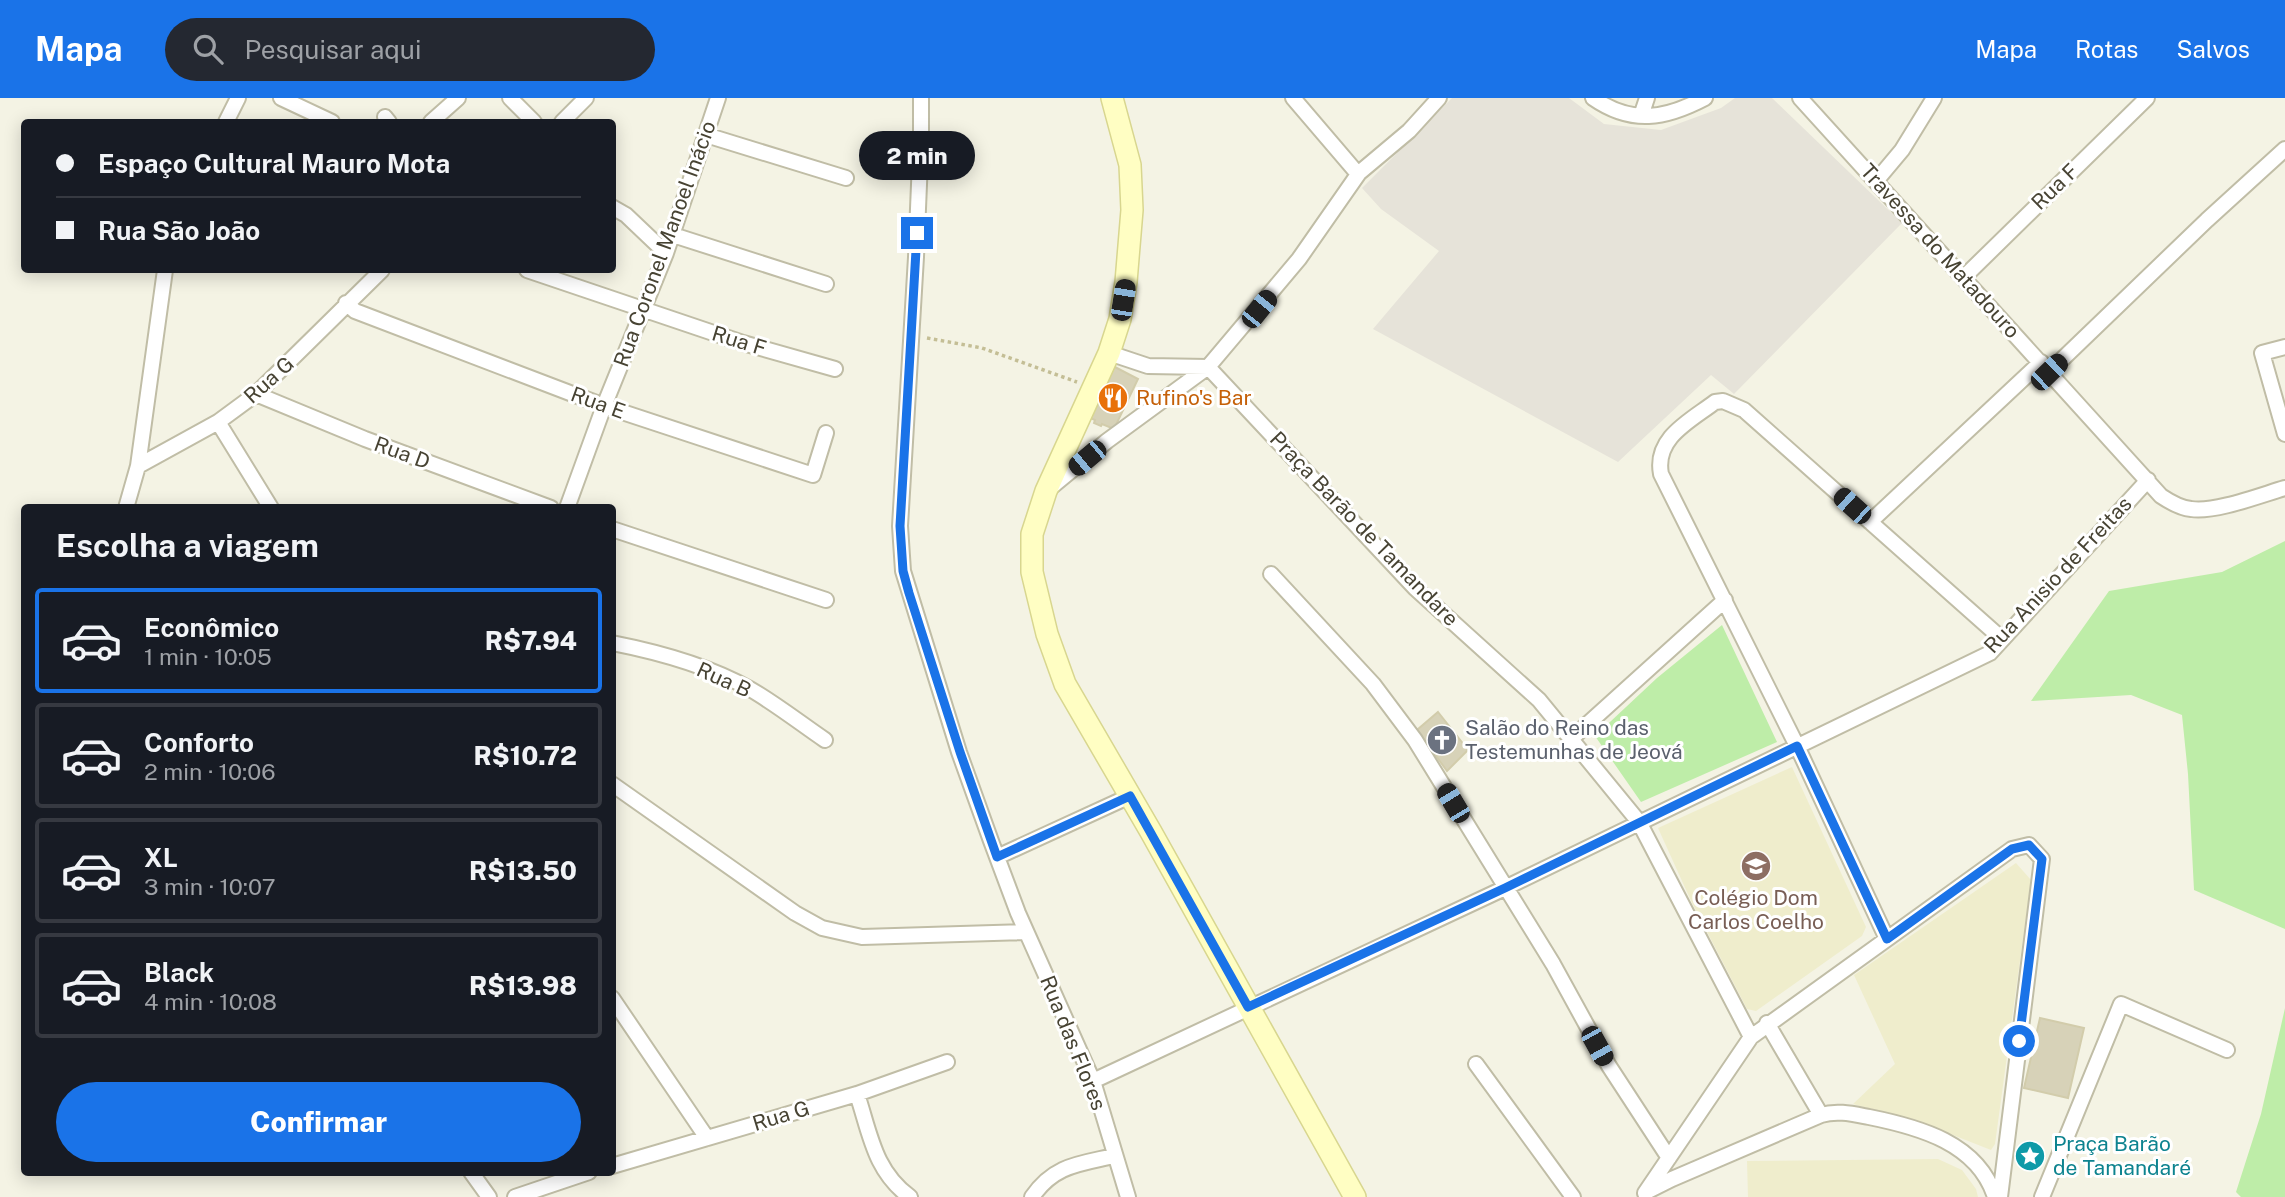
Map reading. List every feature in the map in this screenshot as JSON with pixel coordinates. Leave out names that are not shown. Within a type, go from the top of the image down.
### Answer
[{"type":"street","points":[[228,119],[238,98]]},
{"type":"street","points":[[281,98],[326,119]]},
{"type":"street","points":[[434,119],[458,98]]},
{"type":"street","points":[[510,98],[531,119]]},
{"type":"street","points":[[565,119],[586,98]]},
{"type":"street","name":"Rua Coronel Manoel Inácio","points":[[568,504],[604,406],[673,235],[718,98]]},
{"type":"street","name":"Rua das Flores","points":[[920,98],[921,149],[900,526],[903,571],[960,752],[997,857],[1026,932],[1093,1081],[1128,1197]]},
{"type":"street","points":[[1112,98],[1130,165],[1132,210],[1126,282],[1109,353],[1046,491],[1032,534],[1032,572],[1047,634],[1065,684],[1355,1197]]},
{"type":"street","points":[[1293,98],[1358,174]]},
{"type":"street","points":[[1046,491],[1107,441],[1208,367],[1299,259],[1358,174],[1409,131],[1439,98]]},
{"type":"street","points":[[1593,98],[1619,112],[1640,116],[1665,116],[1705,98]]},
{"type":"street","points":[[1640,116],[1647,98]]},
{"type":"street","name":"Travessa do Matadouro","points":[[1800,98],[2161,496],[2172,504],[2192,509],[2207,509],[2285,488]]},
{"type":"street","points":[[1876,181],[1902,150],[1934,98]]},
{"type":"street","name":"Rua F","points":[[1964,277],[2147,98]]},
{"type":"street","points":[[706,135],[846,178]]},
{"type":"street","points":[[1870,522],[2285,149]]},
{"type":"street","points":[[616,209],[626,215],[666,253]]},
{"type":"street","points":[[673,235],[826,284]]},
{"type":"street","points":[[129,504],[138,466],[166,273]]},
{"type":"street","name":"Rua G","points":[[138,466],[218,422],[256,394],[374,273]]},
{"type":"street","name":"Rua F","points":[[536,273],[743,343],[835,369]]},
{"type":"street","name":"Rua E","points":[[346,303],[355,312],[604,406],[813,475],[826,433]]},
{"type":"street","points":[[2285,347],[2262,352],[2285,434]]},
{"type":"street","points":[[1109,353],[1148,366],[1208,367]]},
{"type":"street","name":"Praça Barão de Tamandare","points":[[1208,367],[1415,588],[1539,700],[1639,822],[1751,1037]]},
{"type":"street","name":"Rua D","points":[[256,394],[365,439],[540,504]]},
{"type":"street","points":[[1887,939],[1797,746],[1661,474],[1658,461],[1666,441],[1715,402],[1723,401],[1744,410],[2002,639]]},
{"type":"street","points":[[218,422],[269,504]]},
{"type":"street","name":"Rua Anisio de Freitas","points":[[1093,1081],[1505,888],[1990,653],[2148,480]]},
{"type":"street","points":[[616,530],[825,600]]},
{"type":"street","points":[[1271,574],[1373,684],[1415,740],[1553,964],[1609,1066],[1669,1158]]},
{"type":"street","points":[[1571,739],[1724,600]]},
{"type":"street","name":"Rua B","points":[[616,644],[645,650],[717,674],[750,689],[825,740]]},
{"type":"street","points":[[616,787],[795,913],[822,928],[862,937],[1026,932]]},
{"type":"street","points":[[997,857],[1130,796]]},
{"type":"street","points":[[1641,1195],[1751,1037],[2012,849],[2029,845],[2042,859],[1998,1197]]},
{"type":"street","points":[[616,1004],[707,1138]]},
{"type":"street","points":[[2042,1197],[2121,1004],[2227,1050]]},
{"type":"street","points":[[1768,1023],[1821,1115]]},
{"type":"street","name":"Rua G","points":[[616,1165],[857,1094],[947,1062]]},
{"type":"street","points":[[1476,1064],[1573,1197]]},
{"type":"street","points":[[857,1094],[885,1173],[895,1186],[910,1197]]},
{"type":"street","points":[[1641,1195],[1821,1115],[1843,1112],[1907,1125],[1933,1134],[1960,1149],[1979,1165],[1998,1197]]},
{"type":"street","points":[[1032,1197],[1040,1185],[1066,1167],[1114,1156]]},
{"type":"street","points":[[474,1176],[489,1197]]},
{"type":"street","points":[[515,1197],[577,1176]]},
{"type":"path","points":[[911,336],[982,348],[1093,388]]},
{"type":"shaded area","points":[[1452,98],[1569,98],[1604,124],[1661,130],[1721,108],[1735,98],[1772,98],[1902,223],[1734,394],[1711,375],[1618,462],[1373,329],[1439,251],[1381,209],[1362,188]]},
{"type":"shaded area","name":"Colégio Dom Carlos Coelho","points":[[1792,767],[1866,927],[1862,936],[1756,1011],[1747,1009],[1692,903],[1658,828]]},
{"type":"shaded area","points":[[2016,863],[2031,880],[1995,1144],[1991,1150],[1930,1126],[1853,1104],[1895,1064],[1854,975]]},
{"type":"shaded area","points":[[1938,1159],[1962,1170],[1976,1189],[1978,1197],[1748,1197],[1747,1161]]},
{"type":"green space","points":[[2285,541],[2285,929],[2194,890],[2182,715],[2131,695],[2031,701],[2109,591],[2222,572]]},
{"type":"green space","points":[[1722,625],[1777,742],[1641,802],[1595,736],[1657,678]]},
{"type":"green space","points":[[2285,1008],[2285,1197],[2241,1197],[2236,1192],[2261,1114]]},
{"type":"building","name":"Rufino's Bar","points":[[1113,366],[1138,379],[1114,429],[1094,423],[1095,420],[1088,417]]},
{"type":"building","name":"Salão do Reino das Testemunhas de Jeová","points":[[1438,712],[1468,750],[1447,771],[1417,730]]},
{"type":"building","points":[[2040,1018],[2084,1028],[2068,1098],[2024,1088]]},
{"type":"place","name":"Rufino's Bar","points":[[1113,398]]},
{"type":"place","name":"Salão do Reino das Testemunhas de Jeová","points":[[1442,740]]},
{"type":"place","name":"Colégio Dom Carlos Coelho","points":[[1756,866]]},
{"type":"place","name":"Praça Barão de Tamandaré","points":[[2030,1156]]},
{"type":"route","points":[[917,233],[900,526],[903,571],[960,752],[997,857],[1130,796],[1248,1007],[1505,888],[1797,746],[1887,939],[2012,849],[2029,845],[2042,859],[2019,1041]]}]
